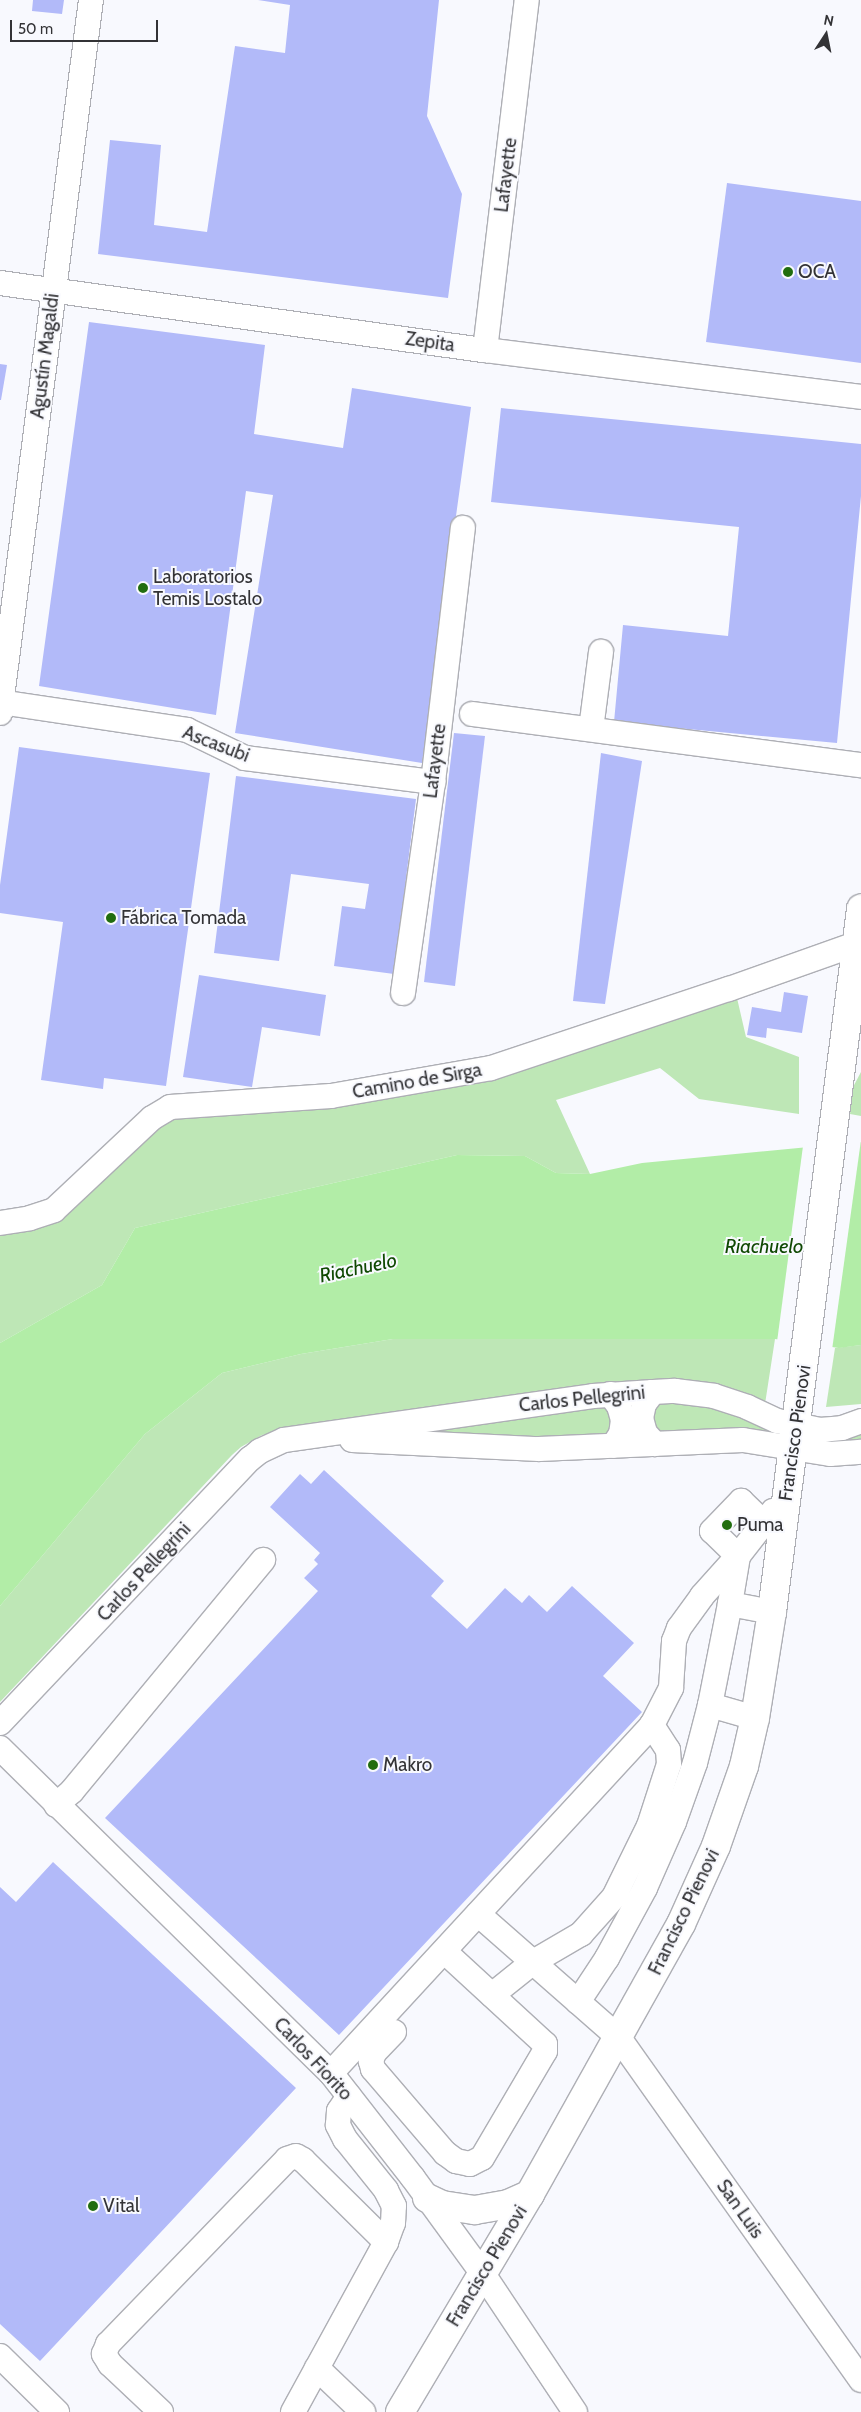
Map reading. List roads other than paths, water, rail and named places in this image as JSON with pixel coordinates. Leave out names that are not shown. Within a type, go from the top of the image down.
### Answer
[{"type":"main road","name":"Francisco Pienovi","points":[[400,2412],[530,2194],[681,1924],[706,1872],[732,1806],[755,1718],[772,1612],[859,925]]},
{"type":"main road","points":[[427,2198],[442,2205],[475,2210],[508,2204],[530,2194]]},
{"type":"street","name":"Agustín Magaldi","points":[[0,706],[91,0]]},
{"type":"street","name":"Lafayette","points":[[485,350],[527,0]]},
{"type":"street","name":"Zepita","points":[[0,283],[485,350],[861,397]]},
{"type":"street","name":"Lafayette","points":[[403,993],[433,782],[463,528]]},
{"type":"street","points":[[590,729],[601,652]]},
{"type":"street","name":"Ascasubi","points":[[0,706],[187,730],[245,758],[433,782]]},
{"type":"street","points":[[472,714],[861,765]]},
{"type":"street","name":"Camino de Sirga","points":[[0,1223],[30,1218],[54,1210],[152,1118],[170,1107],[331,1096],[491,1068],[766,977],[859,925]]},
{"type":"street","name":"Carlos Pellegrini","points":[[0,1723],[250,1458],[271,1445],[298,1437],[610,1394],[675,1391],[714,1396],[747,1406],[777,1421],[795,1437],[830,1454],[861,1452]]},
{"type":"street","points":[[653,1392],[644,1404],[641,1418],[645,1433],[654,1444]]},
{"type":"street","points":[[610,1394],[619,1406],[622,1420],[621,1434],[613,1446]]},
{"type":"street","name":"Carlos Pellegrini","points":[[298,1437],[538,1449],[795,1437],[832,1430],[861,1421]]},
{"type":"street","points":[[331,2073],[652,1726],[671,1688],[674,1641],[679,1628],[702,1596],[738,1556],[787,1494]]},
{"type":"street","points":[[738,1556],[712,1531],[741,1501],[764,1523]]},
{"type":"street","points":[[578,2002],[607,1958],[645,1888],[674,1822],[695,1762],[710,1705],[738,1556]]},
{"type":"street","points":[[56,1806],[72,1791],[262,1560]]},
{"type":"street","points":[[730,1604],[772,1612]]},
{"type":"street","points":[[710,1705],[755,1718]]},
{"type":"street","points":[[492,1995],[533,1962],[581,1934],[614,1896],[628,1872],[655,1811],[669,1764],[668,1750],[652,1726]]},
{"type":"street","name":"Carlos Fiorito","points":[[0,1748],[56,1806],[331,2073],[483,2274],[575,2412]]},
{"type":"street","name":"San Luis","points":[[478,1914],[618,2038],[861,2380]]},
{"type":"street","points":[[394,2032],[374,2053],[371,2061],[373,2068],[445,2152],[456,2161],[470,2164],[482,2158],[545,2051],[546,2044],[444,1951]]},
{"type":"street","points":[[293,2412],[386,2242],[393,2223],[394,2206],[386,2190],[345,2139],[338,2125],[339,2111],[349,2096]]},
{"type":"street","points":[[161,2412],[110,2364],[104,2354],[108,2344],[287,2159],[296,2156],[303,2160],[386,2242]]},
{"type":"street","points":[[0,2356],[57,2412]]},
{"type":"street","points":[[317,2368],[363,2412]]},
{"type":"water","name":"Riachuelo","points":[[861,1142],[861,1345],[839,1348],[775,1339],[393,1339],[301,1354],[222,1373],[145,1434],[0,1606],[0,1343],[102,1285],[135,1228],[457,1155],[525,1156],[556,1173],[590,1174],[642,1163]]},
{"type":"place","name":"OCA","points":[[788,272]]},
{"type":"place","name":"Laboratorios Temis Lostalo","points":[[143,588]]},
{"type":"place","name":"Fábrica Tomada","points":[[111,918]]},
{"type":"place","name":"Puma","points":[[727,1525]]},
{"type":"place","name":"Makro","points":[[373,1765]]},
{"type":"place","name":"Vital","points":[[93,2206]]}]
